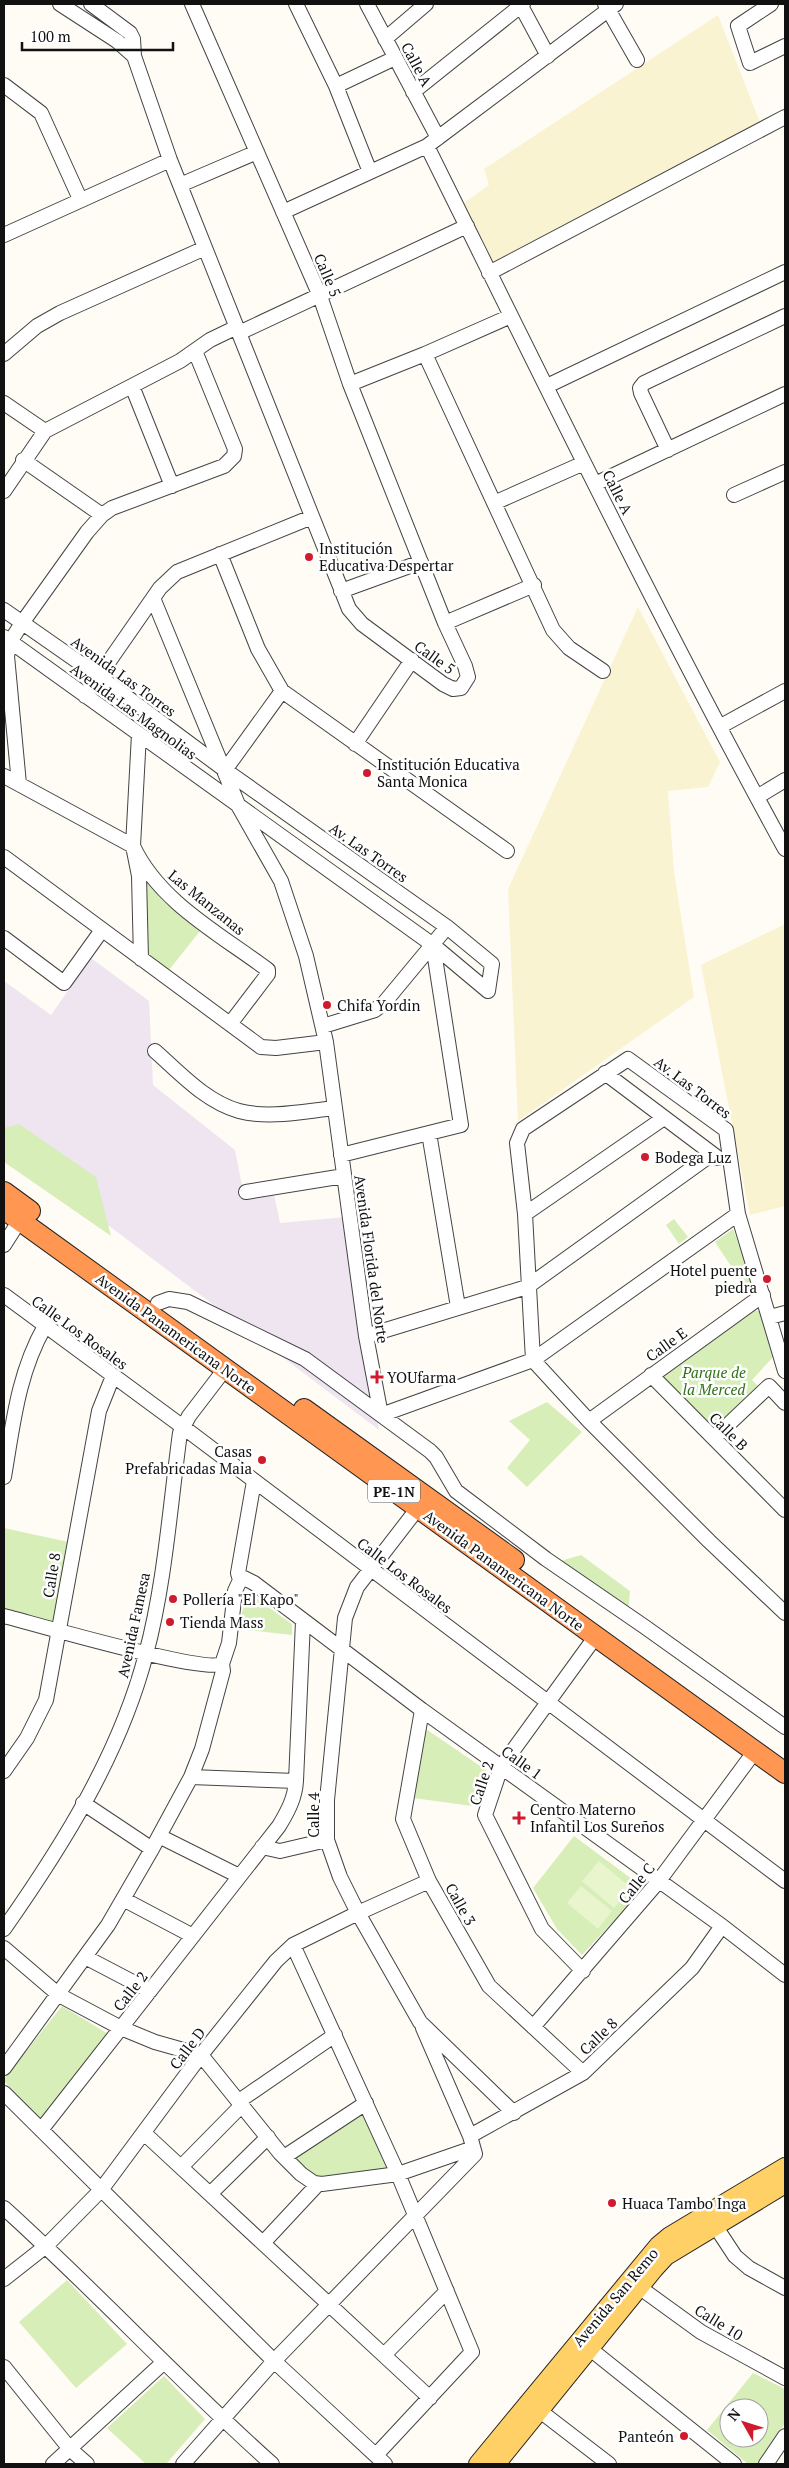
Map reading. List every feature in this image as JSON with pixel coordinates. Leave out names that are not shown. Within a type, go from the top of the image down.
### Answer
[{"type":"highway","name":"Avenida Panamericana Norte","points":[[4,1192],[785,1756]]},
{"type":"highway","name":"Avenida Panamericana Norte","points":[[12,1214],[785,1773]]},
{"type":"main road","name":"Avenida San Remo","points":[[496,2464],[666,2256],[711,2219],[785,2167]]},
{"type":"main road","name":"Avenida San Remo","points":[[478,2464],[658,2246],[670,2236],[785,2184]]},
{"type":"street","points":[[60,4],[117,41],[134,56]]},
{"type":"street","name":"Calle 5","points":[[91,4],[130,33],[133,39],[134,56],[170,160],[349,609],[362,624],[448,688],[458,689],[465,684],[468,673],[445,623],[350,384],[320,296],[192,4]]},
{"type":"street","points":[[296,4],[336,86],[370,172]]},
{"type":"street","name":"Calle A","points":[[367,4],[413,92],[467,226],[489,273],[584,463],[785,849]]},
{"type":"street","points":[[385,39],[426,4]]},
{"type":"street","points":[[413,92],[521,4],[548,56]]},
{"type":"street","points":[[771,4],[738,26],[750,63],[785,46]]},
{"type":"street","points":[[283,212],[433,142],[548,56],[610,6],[637,60]]},
{"type":"street","points":[[336,86],[395,58]]},
{"type":"street","points":[[4,85],[41,113],[80,199]]},
{"type":"street","points":[[489,273],[785,117]]},
{"type":"street","points":[[180,184],[257,152]]},
{"type":"street","points":[[4,235],[80,199],[170,160]]},
{"type":"street","points":[[4,490],[23,460],[45,431],[132,386],[195,351],[210,340],[320,296],[467,226]]},
{"type":"street","points":[[4,354],[37,326],[60,313],[205,248]]},
{"type":"street","points":[[547,386],[785,272]]},
{"type":"street","points":[[350,384],[425,354],[511,316]]},
{"type":"street","points":[[668,450],[641,393],[640,388],[644,383],[785,316]]},
{"type":"street","points":[[18,784],[7,640],[22,623],[87,532],[102,515],[112,508],[224,466],[231,461],[235,453],[195,351]]},
{"type":"street","points":[[425,354],[557,637],[603,671]]},
{"type":"street","points":[[132,386],[172,486]]},
{"type":"street","points":[[596,484],[785,394]]},
{"type":"street","points":[[4,403],[45,431]]},
{"type":"street","points":[[23,460],[102,515]]},
{"type":"street","points":[[494,503],[584,463]]},
{"type":"street","points":[[734,495],[785,472]]},
{"type":"street","points":[[85,696],[153,598],[165,582],[177,572],[312,517]]},
{"type":"street","points":[[220,554],[258,649],[282,691],[506,851]]},
{"type":"street","points":[[341,591],[421,562]]},
{"type":"street","points":[[445,623],[534,585]]},
{"type":"street","name":"Avenida Las Magnolias","points":[[153,598],[239,807],[282,881],[306,956],[323,1026],[335,1108]]},
{"type":"street","name":"Avenida Las Torres","points":[[4,610],[100,677],[225,770]]},
{"type":"street","name":"Avenida Las Magnolias","points":[[7,640],[239,807]]},
{"type":"street","points":[[355,744],[412,660]]},
{"type":"street","points":[[225,770],[282,691]]},
{"type":"street","points":[[721,726],[785,691]]},
{"type":"street","points":[[139,734],[133,846],[139,876],[141,959]]},
{"type":"street","name":"Av. Las Torres","points":[[225,770],[447,927],[492,964],[488,991],[433,945]]},
{"type":"street","points":[[4,776],[133,846]]},
{"type":"street","points":[[757,797],[785,780]]},
{"type":"street","points":[[239,807],[433,945],[461,1125],[341,1156]]},
{"type":"street","name":"Las Manzanas","points":[[133,846],[142,864],[164,890],[268,972],[230,1024]]},
{"type":"street","points":[[4,857],[261,1046],[269,1048],[326,1042]]},
{"type":"street","points":[[323,1026],[376,1010],[447,927]]},
{"type":"street","points":[[4,938],[64,983],[102,930]]},
{"type":"street","points":[[155,1051],[198,1089],[222,1104],[240,1111],[263,1114],[335,1108]]},
{"type":"street","name":"Av. Las Torres","points":[[605,1073],[628,1059],[726,1130],[730,1167]]},
{"type":"street","points":[[785,1371],[738,1214],[730,1167],[605,1073],[528,1124],[519,1134],[517,1144],[525,1214],[527,1287],[533,1360],[589,1420],[709,1541],[785,1613]]},
{"type":"street","name":"Avenida Florida del Norte","points":[[335,1108],[366,1336],[381,1415]]},
{"type":"street","points":[[525,1214],[664,1118]]},
{"type":"street","points":[[429,1133],[458,1307]]},
{"type":"street","points":[[366,1336],[527,1287],[712,1154]]},
{"type":"street","points":[[246,1192],[344,1176]]},
{"type":"street","points":[[4,1245],[12,1214]]},
{"type":"street","points":[[381,1415],[533,1360],[547,1352],[738,1214]]},
{"type":"street","name":"Calle E","points":[[589,1420],[763,1295]]},
{"type":"street","name":"Calle Los Rosales","points":[[4,1296],[182,1427],[785,1881]]},
{"type":"street","points":[[158,1303],[169,1299],[188,1302],[305,1359],[436,1457],[456,1491],[546,1559],[785,1727]]},
{"type":"street","points":[[770,1317],[785,1313]]},
{"type":"street","points":[[4,1477],[20,1386],[28,1361],[45,1326]]},
{"type":"street","name":"Avenida Famesa","points":[[4,1929],[48,1863],[83,1803],[123,1726],[146,1653],[182,1427],[203,1395],[225,1368]]},
{"type":"street","name":"Calle B","points":[[651,1374],[785,1510]]},
{"type":"street","name":"Calle 8","points":[[4,1770],[27,1738],[46,1700],[99,1411],[113,1376]]},
{"type":"street","points":[[714,1438],[769,1386],[785,1403]]},
{"type":"street","points":[[4,2068],[59,1995],[123,1899],[191,1777],[212,1715],[224,1671],[222,1664],[227,1653],[235,1591],[240,1580],[238,1573],[254,1481]]},
{"type":"street","name":"Calle 4","points":[[418,1508],[369,1569],[349,1603],[345,1618],[327,1800],[327,1840],[340,1876],[358,1913],[420,2022],[514,2113]]},
{"type":"street","name":"Calle 1","points":[[240,1580],[244,1578],[254,1583],[422,1710],[658,1882],[722,1926],[785,1975]]},
{"type":"street","points":[[4,1616],[146,1653],[196,1664],[216,1666],[222,1664]]},
{"type":"street","name":"Calle 2","points":[[41,2130],[262,1847],[288,1810],[296,1781],[303,1621]]},
{"type":"street","name":"Calle 2","points":[[584,1971],[542,1929],[485,1815],[501,1767],[596,1636]]},
{"type":"street","name":"Calle 3","points":[[422,1710],[403,1819],[429,1881],[489,1986],[583,2073]]},
{"type":"street","name":"Calle C","points":[[533,2027],[584,1971],[658,1882],[706,1820],[755,1751]]},
{"type":"street","points":[[191,1777],[296,1781]]},
{"type":"street","points":[[83,1803],[152,1849]]},
{"type":"street","points":[[159,1836],[239,1876]]},
{"type":"street","points":[[262,1847],[280,1851],[327,1840]]},
{"type":"street","name":"Calle D","points":[[4,2279],[46,2246],[101,2190],[201,2055],[263,1976],[293,1946],[358,1913],[429,1881]]},
{"type":"street","points":[[123,1899],[193,1936]]},
{"type":"street","name":"Calle 8","points":[[318,2184],[398,2174],[471,2142],[514,2113],[583,2073],[692,1968],[722,1926]]},
{"type":"street","points":[[4,2093],[274,2361],[380,2460],[430,2398],[472,2352],[398,2174],[293,1946]]},
{"type":"street","points":[[4,1948],[59,1995],[121,2028],[155,2042],[201,2055],[284,2157],[301,2174],[318,2184],[263,2243]]},
{"type":"street","points":[[85,1957],[150,1990]]},
{"type":"street","points":[[183,2464],[274,2361],[474,2154],[471,2142],[420,2022]]},
{"type":"street","points":[[181,2167],[240,2103],[335,2035]]},
{"type":"street","points":[[284,2157],[366,2103]]},
{"type":"street","points":[[144,2133],[430,2398]]},
{"type":"street","points":[[210,2194],[268,2137]]},
{"type":"street","points":[[4,2208],[46,2246],[221,2419],[272,2464]]},
{"type":"street","points":[[711,2219],[735,2256],[749,2268],[785,2288]]},
{"type":"street","name":"Calle 10","points":[[639,2287],[701,2332],[785,2378]]},
{"type":"street","points":[[384,2355],[447,2290]]},
{"type":"street","points":[[589,2348],[734,2464]]},
{"type":"street","points":[[54,2464],[164,2362]]},
{"type":"street","points":[[4,2367],[70,2449],[87,2464]]},
{"type":"street","points":[[540,2411],[609,2464]]},
{"type":"street","points":[[766,2464],[785,2436]]},
{"type":"shaded area","points":[[718,15],[761,125],[493,267],[461,205],[489,185],[484,169]]},
{"type":"shaded area","points":[[638,607],[720,762],[708,787],[668,791],[674,872],[694,997],[518,1121],[508,889]]},
{"type":"shaded area","points":[[785,924],[785,1206],[750,1215],[701,965]]},
{"type":"shaded area","points":[[91,958],[149,1001],[153,1085],[235,1150],[244,1196],[274,1194],[280,1223],[346,1217],[379,1430],[96,1216],[4,1156],[4,981],[51,1015]]},
{"type":"green space","points":[[144,875],[163,901],[200,931],[169,970],[144,952]]},
{"type":"green space","points":[[19,1124],[96,1177],[111,1236],[4,1162],[4,1128]]},
{"type":"green space","points":[[674,1219],[688,1237],[679,1244],[666,1225]]},
{"type":"green space","points":[[733,1229],[755,1287],[748,1292],[715,1242]]},
{"type":"green space","name":"Parque de la Merced","points":[[753,1310],[760,1311],[774,1356],[752,1380],[759,1387],[712,1432],[657,1379]]},
{"type":"green space","points":[[547,1402],[582,1432],[527,1487],[507,1468],[530,1440],[509,1421]]},
{"type":"green space","points":[[4,1528],[73,1543],[59,1630],[4,1616]]},
{"type":"green space","points":[[581,1555],[630,1591],[628,1613],[554,1563]]},
{"type":"green space","points":[[247,1592],[292,1624],[292,1635],[238,1629]]},
{"type":"green space","points":[[420,1725],[486,1770],[480,1807],[413,1798]]},
{"type":"green space","points":[[574,1836],[644,1888],[582,1955],[557,1929],[533,1888]]},
{"type":"green space","points":[[599,1861],[631,1888],[614,1908],[582,1881]]},
{"type":"green space","points":[[581,1886],[612,1911],[598,1929],[567,1903]]},
{"type":"green space","points":[[62,2006],[110,2035],[40,2120],[4,2079]]},
{"type":"green space","points":[[362,2109],[390,2168],[315,2177],[290,2156]]},
{"type":"green space","points":[[67,2280],[127,2344],[76,2388],[19,2322]]},
{"type":"green space","points":[[753,2373],[785,2389],[785,2423],[759,2464],[748,2464],[729,2448],[769,2448],[769,2398],[733,2398]]},
{"type":"green space","points":[[164,2376],[205,2419],[166,2464],[146,2464],[107,2428]]},
{"type":"green space","points":[[719,2415],[719,2440],[707,2430]]},
{"type":"place","name":"Institución Educativa Despertar","points":[[309,557]]},
{"type":"place","name":"Institución Educativa Santa Monica","points":[[367,773]]},
{"type":"place","name":"Chifa Yordin","points":[[327,1005]]},
{"type":"place","name":"Bodega Luz","points":[[645,1157]]},
{"type":"place","name":"Hotel puente piedra","points":[[767,1279]]},
{"type":"place","name":"YOUfarma","points":[[377,1377]]},
{"type":"place","name":"Casas Prefabricadas Maia","points":[[262,1460]]},
{"type":"place","name":"Pollería \"El Kapo\"","points":[[173,1599]]},
{"type":"place","name":"Tienda Mass","points":[[170,1622]]},
{"type":"place","name":"Centro Materno Infantil Los Sureños","points":[[519,1818]]},
{"type":"place","name":"Huaca Tambo Inga","points":[[612,2203]]},
{"type":"place","name":"Panteón","points":[[684,2436]]}]
